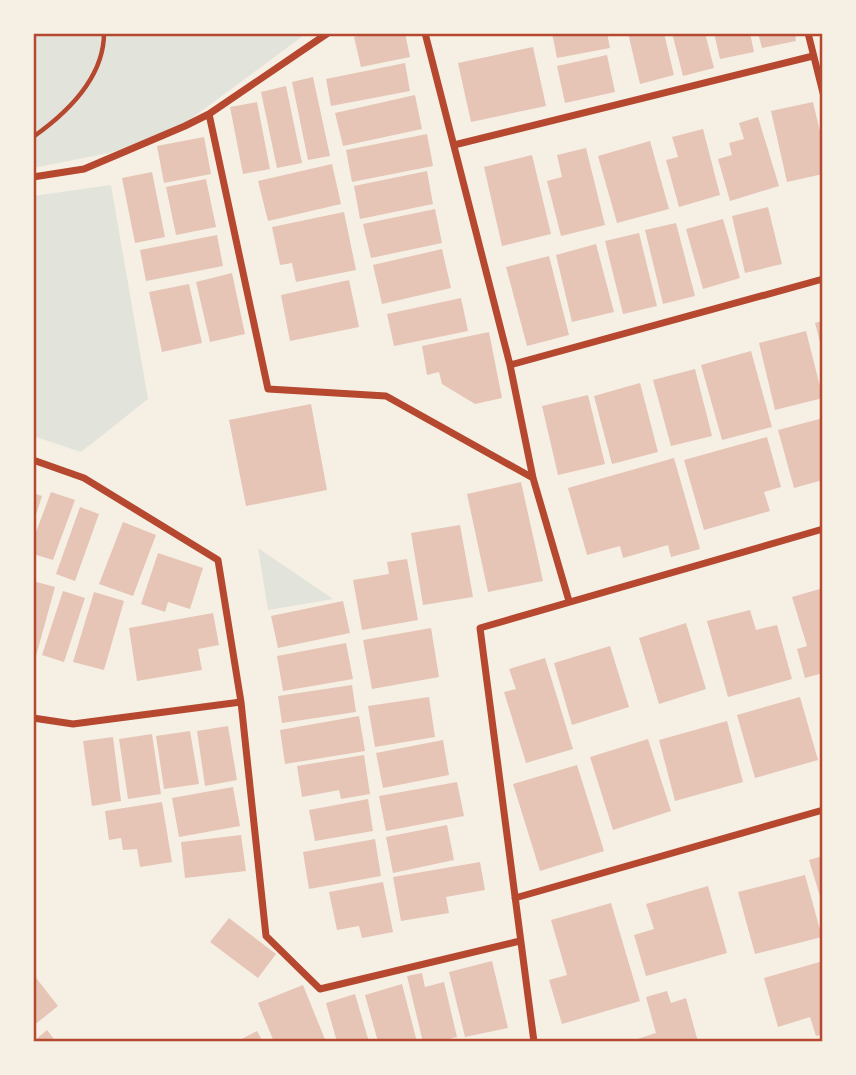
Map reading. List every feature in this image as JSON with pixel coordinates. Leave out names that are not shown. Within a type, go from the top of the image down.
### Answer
[{"type":"street","points":[[33,177],[84,169],[209,114],[328,33]]},
{"type":"street","points":[[425,33],[510,365],[533,478],[569,601]]},
{"type":"street","points":[[808,33],[823,93]]},
{"type":"street","points":[[454,145],[813,56]]},
{"type":"street","points":[[209,114],[268,389],[386,396],[533,478]]},
{"type":"street","points":[[510,365],[823,279]]},
{"type":"street","points":[[33,460],[84,478],[218,560],[241,702],[266,936],[320,989],[520,941]]},
{"type":"street","points":[[534,1042],[480,628],[823,529]]},
{"type":"street","points":[[33,718],[73,724],[241,702]]},
{"type":"street","points":[[515,898],[823,810]]},
{"type":"path","points":[[33,137],[76,102],[92,76],[104,48],[104,33]]},
{"type":"shaded area","points":[[33,33],[307,33],[169,135],[109,153],[33,168]]},
{"type":"shaded area","points":[[111,185],[148,399],[81,452],[33,436],[33,196]]},
{"type":"shaded area","points":[[258,548],[333,599],[268,610]]},
{"type":"building","points":[[370,33],[405,33],[410,57],[361,67],[354,37]]},
{"type":"building","points":[[552,33],[607,33],[610,48],[557,58]]},
{"type":"building","points":[[628,33],[664,33],[674,75],[640,84]]},
{"type":"building","points":[[672,33],[705,33],[714,68],[683,76]]},
{"type":"building","points":[[714,33],[750,33],[754,52],[720,59]]},
{"type":"building","points":[[758,33],[795,33],[796,41],[762,48]]},
{"type":"building","points":[[533,47],[546,106],[471,122],[458,63]]},
{"type":"building","points":[[607,55],[615,92],[565,103],[557,66]]},
{"type":"building","points":[[405,63],[410,91],[331,106],[326,79]]},
{"type":"building","points":[[313,77],[330,156],[308,160],[292,82]]},
{"type":"building","points":[[286,86],[302,163],[277,168],[261,92]]},
{"type":"building","points":[[415,95],[422,129],[343,146],[335,113]]},
{"type":"building","points":[[257,102],[270,169],[243,174],[230,107]]},
{"type":"building","points":[[813,102],[823,144],[823,174],[787,182],[771,111]]},
{"type":"building","points":[[758,117],[779,186],[730,201],[718,159],[732,155],[729,143],[744,139],[739,123]]},
{"type":"building","points":[[703,129],[720,195],[679,207],[666,160],[678,157],[672,137]]},
{"type":"building","points":[[427,134],[433,166],[352,182],[346,150]]},
{"type":"building","points":[[204,137],[211,174],[164,183],[157,146]]},
{"type":"building","points":[[650,141],[669,209],[617,223],[598,156]]},
{"type":"building","points":[[586,148],[605,225],[561,236],[547,181],[562,177],[557,155]]},
{"type":"building","points":[[532,155],[551,234],[502,246],[484,167]]},
{"type":"building","points":[[332,164],[341,204],[268,221],[258,181]]},
{"type":"building","points":[[427,171],[433,204],[360,219],[354,186]]},
{"type":"building","points":[[152,172],[165,237],[135,243],[122,178]]},
{"type":"building","points":[[206,179],[216,227],[176,235],[166,187]]},
{"type":"building","points":[[768,207],[782,264],[745,273],[732,216]]},
{"type":"building","points":[[435,209],[442,243],[371,258],[363,224]]},
{"type":"building","points":[[344,212],[356,270],[296,282],[292,263],[280,265],[272,227]]},
{"type":"building","points":[[723,219],[740,278],[703,289],[686,229]]},
{"type":"building","points":[[676,223],[695,296],[663,304],[645,230]]},
{"type":"building","points":[[639,233],[657,306],[623,314],[605,241]]},
{"type":"building","points":[[217,235],[223,266],[146,281],[140,250]]},
{"type":"building","points":[[596,244],[614,312],[572,322],[556,255]]},
{"type":"building","points":[[442,249],[451,288],[382,304],[373,265]]},
{"type":"building","points":[[549,256],[569,335],[527,346],[506,267]]},
{"type":"building","points":[[232,273],[245,334],[210,342],[196,282]]},
{"type":"building","points":[[349,280],[359,327],[290,341],[281,295]]},
{"type":"building","points":[[189,284],[202,343],[162,352],[149,292]]},
{"type":"building","points":[[461,298],[468,331],[394,346],[387,314]]},
{"type":"building","points":[[823,321],[823,350],[822,350],[815,323]]},
{"type":"building","points":[[806,331],[823,398],[775,410],[759,343]]},
{"type":"building","points":[[489,332],[502,398],[475,404],[442,384],[439,372],[427,375],[422,346]]},
{"type":"building","points":[[751,351],[772,427],[722,440],[701,365]]},
{"type":"building","points":[[695,369],[712,436],[671,446],[653,380]]},
{"type":"building","points":[[640,383],[658,452],[612,464],[594,396]]},
{"type":"building","points":[[588,395],[605,464],[558,475],[542,406]]},
{"type":"building","points":[[311,404],[327,490],[246,506],[229,420]]},
{"type":"building","points":[[823,418],[823,480],[794,488],[778,430]]},
{"type":"building","points":[[767,437],[781,487],[764,492],[770,511],[704,530],[684,460]]},
{"type":"building","points":[[674,458],[700,549],[671,557],[668,545],[623,558],[620,546],[587,555],[568,488]]},
{"type":"building","points":[[521,482],[543,581],[488,592],[467,494]]},
{"type":"building","points":[[51,492],[75,500],[53,560],[33,554],[33,540]]},
{"type":"building","points":[[33,493],[42,496],[34,521],[33,521]]},
{"type":"building","points":[[80,507],[99,514],[75,581],[56,574]]},
{"type":"building","points":[[123,522],[156,535],[133,596],[99,584]]},
{"type":"building","points":[[460,525],[473,597],[423,605],[411,533]]},
{"type":"building","points":[[158,553],[203,568],[190,609],[168,602],[165,612],[141,604]]},
{"type":"building","points":[[407,559],[418,620],[362,630],[353,580],[389,574],[387,562]]},
{"type":"building","points":[[33,581],[55,587],[36,656],[33,655]]},
{"type":"building","points":[[823,588],[823,673],[805,678],[797,649],[807,646],[792,597]]},
{"type":"building","points":[[63,591],[85,598],[64,662],[42,655]]},
{"type":"building","points":[[94,592],[124,601],[104,670],[73,662]]},
{"type":"building","points":[[343,601],[350,633],[278,648],[271,616]]},
{"type":"building","points":[[750,610],[756,630],[777,625],[792,679],[728,697],[707,621]]},
{"type":"building","points":[[213,613],[219,645],[198,649],[202,670],[137,681],[129,628]]},
{"type":"building","points":[[686,623],[706,689],[659,704],[639,638]]},
{"type":"building","points":[[431,628],[439,677],[372,689],[363,640]]},
{"type":"building","points":[[346,643],[353,679],[283,691],[277,656]]},
{"type":"building","points":[[610,646],[629,707],[572,725],[554,663]]},
{"type":"building","points":[[545,658],[573,749],[526,763],[504,692],[516,689],[509,669]]},
{"type":"building","points":[[352,685],[356,712],[282,723],[278,696]]},
{"type":"building","points":[[429,697],[435,737],[375,747],[368,706]]},
{"type":"building","points":[[800,697],[818,760],[755,778],[737,715]]},
{"type":"building","points":[[359,716],[365,751],[285,764],[280,730]]},
{"type":"building","points":[[727,721],[743,782],[675,801],[659,740]]},
{"type":"building","points":[[228,726],[237,780],[205,786],[197,731]]},
{"type":"building","points":[[190,731],[199,784],[164,789],[156,736]]},
{"type":"building","points":[[152,734],[161,794],[128,799],[119,739]]},
{"type":"building","points":[[113,737],[121,801],[92,806],[83,741]]},
{"type":"building","points":[[648,739],[671,811],[613,830],[590,757]]},
{"type":"building","points":[[443,740],[449,775],[383,788],[376,753]]},
{"type":"building","points":[[364,755],[370,794],[341,799],[339,790],[302,797],[297,766]]},
{"type":"building","points":[[577,765],[604,851],[540,871],[513,784]]},
{"type":"building","points":[[457,782],[464,816],[386,831],[379,796]]},
{"type":"building","points":[[233,787],[240,826],[179,837],[172,798]]},
{"type":"building","points":[[368,799],[373,831],[315,841],[309,810]]},
{"type":"building","points":[[162,802],[172,862],[140,867],[137,849],[123,850],[121,838],[109,840],[105,811]]},
{"type":"building","points":[[447,825],[454,860],[393,873],[386,837]]},
{"type":"building","points":[[241,835],[246,871],[185,878],[181,842]]},
{"type":"building","points":[[375,839],[381,876],[309,889],[303,852]]},
{"type":"building","points":[[823,856],[823,903],[822,903],[809,860]]},
{"type":"building","points":[[480,862],[485,890],[446,897],[449,913],[401,921],[393,877]]},
{"type":"building","points":[[805,875],[822,937],[755,954],[738,892]]},
{"type":"building","points":[[383,882],[393,932],[362,938],[359,926],[337,930],[329,892]]},
{"type":"building","points":[[708,886],[727,953],[646,976],[634,935],[654,929],[646,904]]},
{"type":"building","points":[[611,903],[640,1001],[562,1024],[549,980],[567,975],[551,920]]},
{"type":"building","points":[[229,918],[276,954],[258,978],[210,942]]},
{"type":"building","points":[[492,961],[508,1028],[465,1037],[449,972]]},
{"type":"building","points":[[823,961],[823,1034],[816,1036],[810,1017],[778,1027],[764,978]]},
{"type":"building","points":[[422,973],[425,987],[444,982],[457,1037],[423,1042],[407,976]]},
{"type":"building","points":[[33,974],[58,1006],[33,1026]]},
{"type":"building","points":[[402,984],[417,1042],[378,1042],[365,995]]},
{"type":"building","points":[[303,985],[326,1042],[274,1042],[258,1003]]},
{"type":"building","points":[[667,991],[671,1003],[686,998],[698,1042],[628,1042],[656,1033],[646,997]]},
{"type":"building","points":[[355,994],[369,1042],[337,1042],[326,1003]]},
{"type":"building","points":[[47,1030],[56,1042],[33,1042]]},
{"type":"building","points":[[257,1031],[263,1042],[236,1042]]}]
